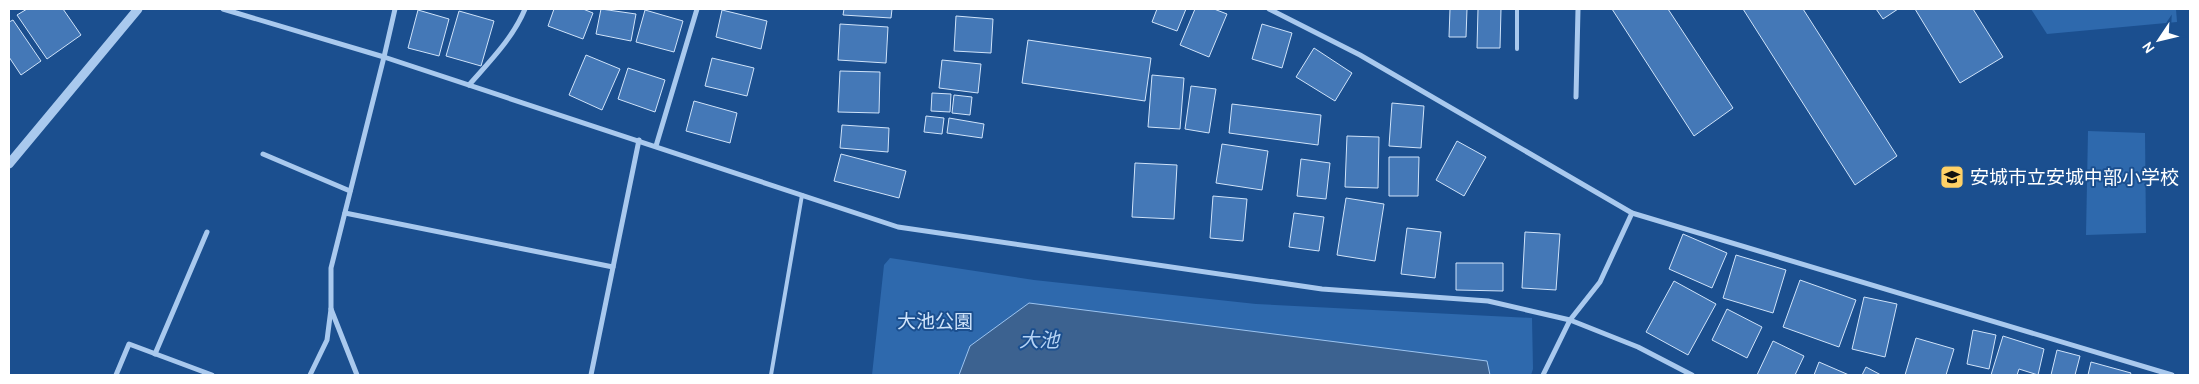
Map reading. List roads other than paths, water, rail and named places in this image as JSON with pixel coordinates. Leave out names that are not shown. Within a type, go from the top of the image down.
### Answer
[{"type":"street","points":[[9,164],[138,9]]},
{"type":"street","points":[[222,9],[384,57],[898,227],[1322,289],[1488,301],[1570,320],[1638,347],[1692,375]]},
{"type":"street","points":[[310,375],[327,340],[331,309],[331,268],[384,57],[394,9]]},
{"type":"street","points":[[469,85],[502,48],[520,22],[525,9]]},
{"type":"street","points":[[656,146],[697,9]]},
{"type":"street","points":[[1269,9],[1360,55],[1632,213],[2172,375]]},
{"type":"street","points":[[1576,97],[1578,9]]},
{"type":"street","points":[[591,375],[639,140]]},
{"type":"street","points":[[262,154],[350,191]]},
{"type":"street","points":[[345,213],[613,267]]},
{"type":"street","points":[[1543,375],[1570,320],[1600,282],[1632,213]]},
{"type":"street","points":[[155,354],[207,232]]},
{"type":"street","points":[[331,309],[357,375]]},
{"type":"street","points":[[116,375],[129,344],[212,375]]},
{"type":"lane","points":[[1517,9],[1517,49]]},
{"type":"lane","points":[[771,375],[802,195]]},
{"type":"water","name":"大池","points":[[1029,303],[1487,361],[1490,375],[959,375],[970,346]]},
{"type":"place","name":"安城市立安城中部小学校","points":[[1952,177]]},
{"type":"park label","name":"大池公園","points":[[935,321]]}]
